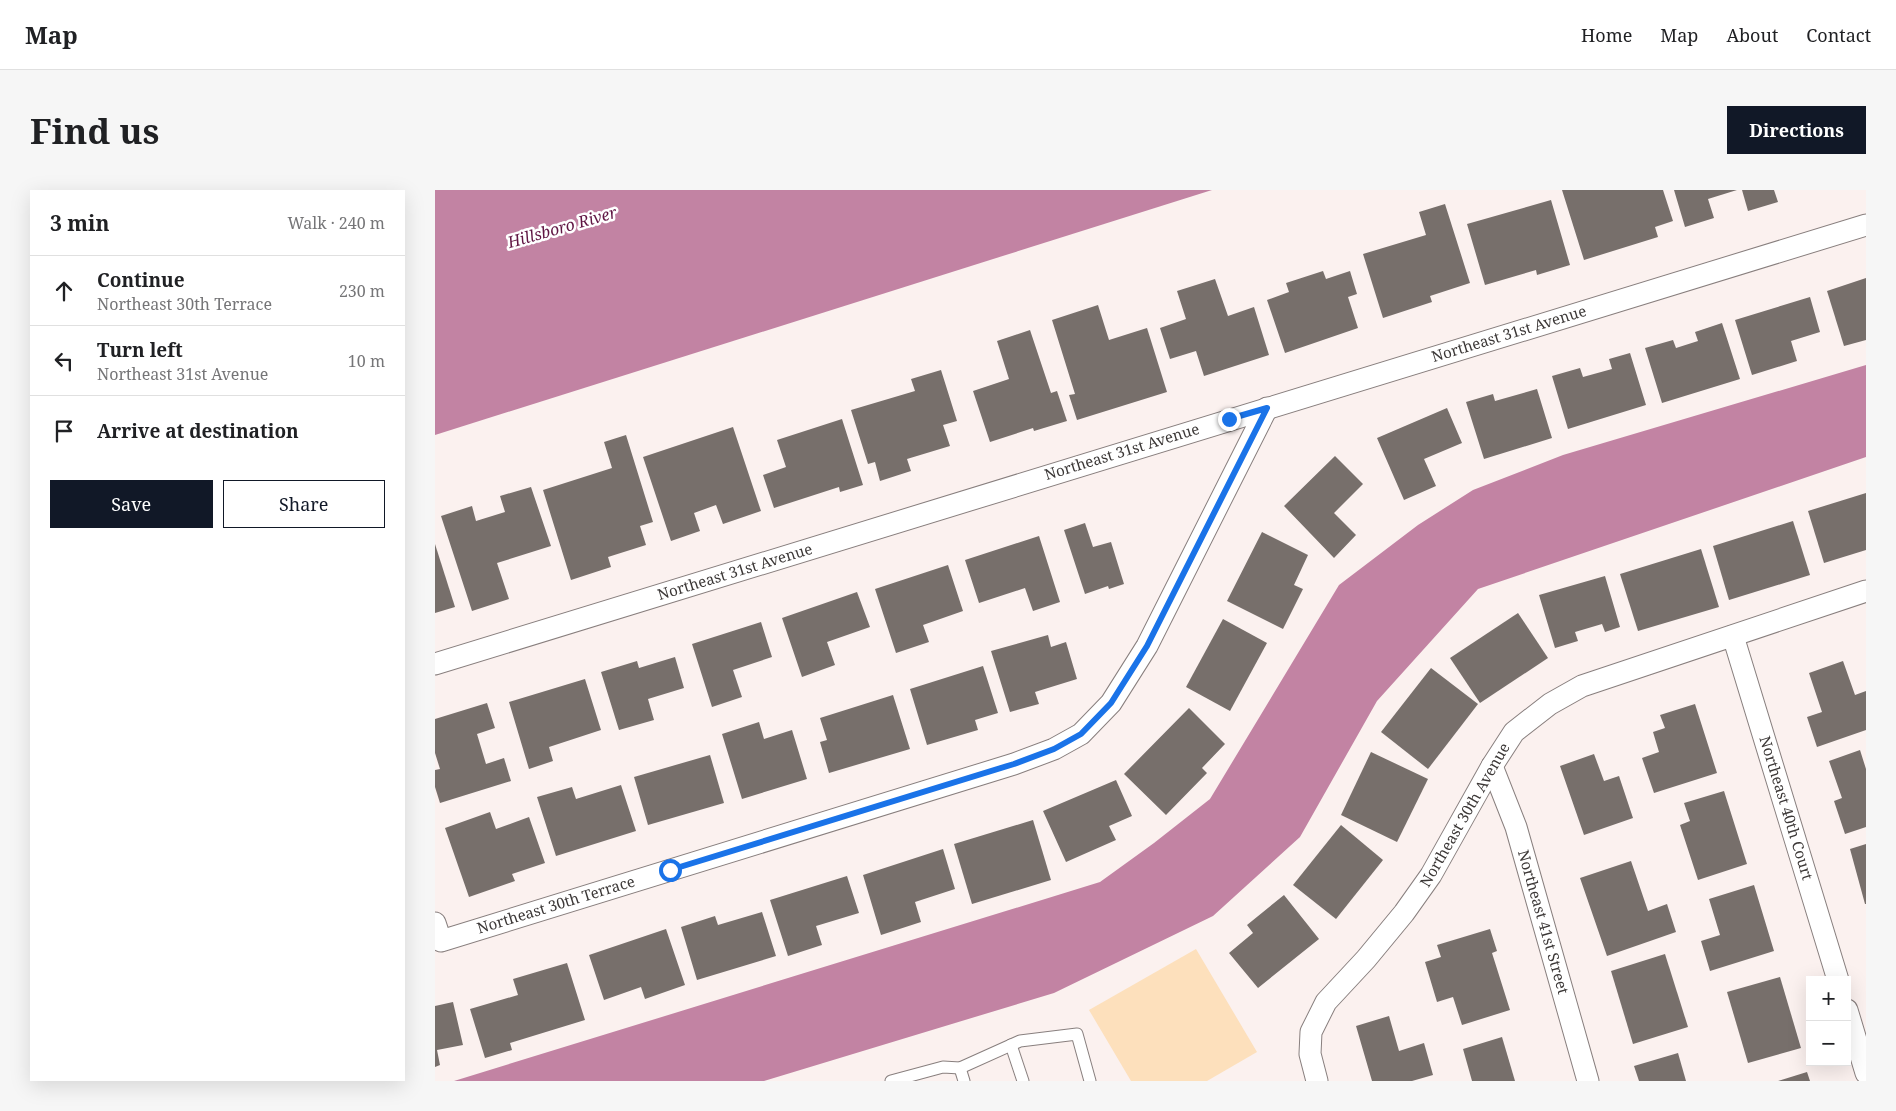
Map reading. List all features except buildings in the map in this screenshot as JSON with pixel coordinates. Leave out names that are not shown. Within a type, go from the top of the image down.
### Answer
[{"type":"street","name":"Northeast 31st Avenue","points":[[435,664],[1866,225]]},
{"type":"street","name":"Northeast 30th Terrace","points":[[438,932],[1014,764],[1054,749],[1081,734],[1111,703],[1147,646],[1267,408]]},
{"type":"street","name":"Northeast 30th Avenue","points":[[1317,1081],[1310,1054],[1311,1032],[1326,1002],[1366,959],[1404,913],[1431,875],[1492,766],[1514,732],[1550,704],[1581,686],[1866,591]]},
{"type":"street","name":"Northeast 40th Court","points":[[1733,636],[1837,976]]},
{"type":"street","name":"Northeast 41st Street","points":[[1492,766],[1516,828],[1588,1081]]},
{"type":"street","points":[[1850,1021],[1866,1073]]},
{"type":"lane","points":[[891,1081],[943,1067],[960,1068],[1020,1041],[1077,1034],[1090,1081]]},
{"type":"lane","points":[[1011,1045],[1023,1081]]},
{"type":"lane","points":[[960,1068],[964,1081]]},
{"type":"shaded area","points":[[1196,949],[1257,1052],[1207,1081],[1131,1081],[1089,1010]]},
{"type":"water","name":"Hillsboro River","points":[[435,190],[1212,190],[435,435]]},
{"type":"water","points":[[1866,365],[1866,457],[1478,589],[1377,701],[1300,837],[1213,916],[1054,993],[764,1081],[454,1081],[1100,882],[1210,799],[1339,585],[1418,525],[1473,490],[1563,455]]},
{"type":"route","points":[[670,870],[1014,764],[1054,749],[1081,734],[1111,703],[1147,646],[1267,408],[1229,419]]}]
